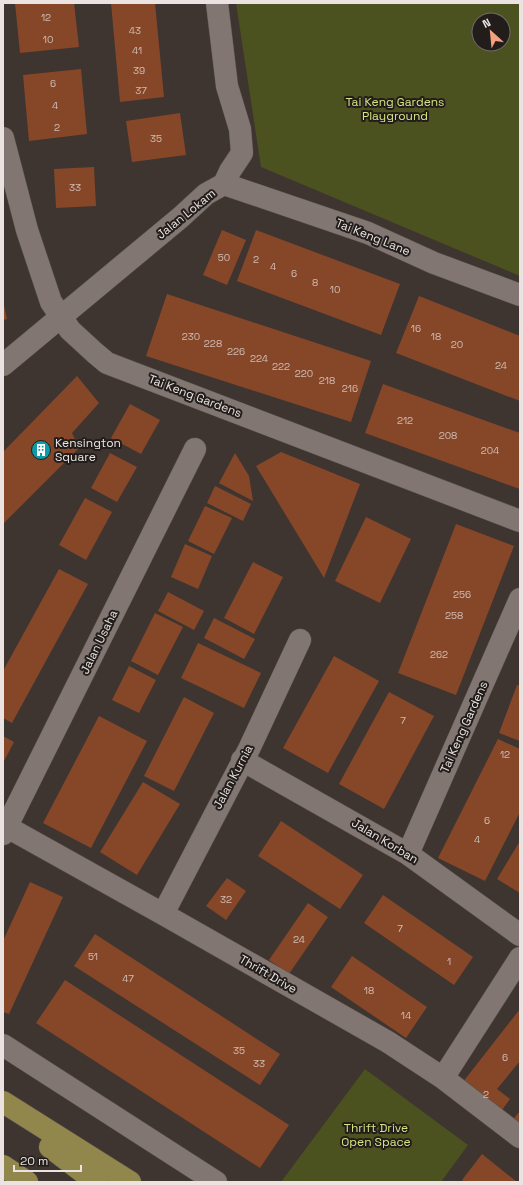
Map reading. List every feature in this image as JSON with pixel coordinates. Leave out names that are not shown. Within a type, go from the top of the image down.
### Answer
[{"type":"main road","points":[[3,1102],[130,1182]]},
{"type":"main road","points":[[3,1111],[96,1182]]},
{"type":"main road","points":[[11,1172],[27,1182]]},
{"type":"street","name":"Jalan Lokam","points":[[3,365],[181,217],[206,194],[224,184],[230,171],[242,153],[240,128],[227,86],[217,3]]},
{"type":"street","name":"Tai Keng Gardens","points":[[3,138],[27,230],[51,302],[70,330],[107,363],[520,521]]},
{"type":"street","name":"Tai Keng Lane","points":[[224,184],[368,233],[434,263],[520,295]]},
{"type":"street","name":"Jalan Usaha","points":[[5,830],[195,449]]},
{"type":"street","name":"Tai Keng Gardens","points":[[408,854],[520,599]]},
{"type":"street","name":"Jalan Kurnia","points":[[163,914],[249,749],[300,640]]},
{"type":"street","name":"Jalan Korban","points":[[242,760],[408,854],[520,935]]},
{"type":"street","name":"Thrift Drive","points":[[5,830],[163,914],[388,1042],[443,1078],[520,1137]]},
{"type":"street","points":[[443,1078],[520,958]]},
{"type":"street","points":[[3,1045],[216,1182]]},
{"type":"green space","name":"Tai Keng Gardens Playground","points":[[236,3],[520,3],[520,276],[261,167]]},
{"type":"green space","name":"Thrift Drive Open Space","points":[[365,1069],[468,1145],[441,1182],[281,1182]]},
{"type":"building","points":[[15,3],[74,3],[79,47],[20,53]]},
{"type":"building","points":[[111,3],[155,3],[164,97],[120,102]]},
{"type":"building","points":[[81,69],[87,134],[29,141],[23,75]]},
{"type":"building","points":[[180,113],[186,155],[132,162],[126,121]]},
{"type":"building","points":[[94,167],[96,206],[56,208],[54,169]]},
{"type":"building","points":[[222,230],[246,240],[227,285],[203,275]]},
{"type":"building","points":[[256,230],[400,284],[381,335],[237,281]]},
{"type":"building","points":[[167,294],[371,361],[351,422],[146,356]]},
{"type":"building","points":[[419,296],[520,336],[520,401],[396,353]]},
{"type":"building","points":[[3,301],[7,319],[3,320]]},
{"type":"building","name":"Kensington Square","points":[[77,376],[99,403],[72,433],[79,448],[3,524],[3,452]]},
{"type":"building","points":[[383,384],[520,433],[520,489],[365,433]]},
{"type":"building","points":[[130,404],[160,420],[141,454],[111,438]]},
{"type":"building","points":[[281,452],[360,484],[324,578],[256,466]]},
{"type":"building","points":[[110,453],[137,467],[117,502],[91,488]]},
{"type":"building","points":[[235,453],[249,476],[253,501],[219,483]]},
{"type":"building","points":[[215,486],[251,504],[243,521],[207,503]]},
{"type":"building","points":[[85,498],[112,512],[86,560],[59,545]]},
{"type":"building","points":[[205,506],[232,518],[214,554],[188,541]]},
{"type":"building","points":[[366,517],[411,539],[380,603],[335,581]]},
{"type":"building","points":[[456,524],[514,546],[456,695],[398,673]]},
{"type":"building","points":[[185,544],[212,556],[198,589],[171,577]]},
{"type":"building","points":[[253,562],[283,577],[254,634],[224,618]]},
{"type":"building","points":[[59,569],[88,584],[12,723],[3,718],[3,671]]},
{"type":"building","points":[[168,592],[204,611],[194,630],[158,611]]},
{"type":"building","points":[[155,613],[183,627],[158,675],[131,661]]},
{"type":"building","points":[[214,618],[255,639],[244,659],[204,638]]},
{"type":"building","points":[[198,643],[261,673],[244,708],[181,678]]},
{"type":"building","points":[[334,656],[379,681],[328,773],[283,748]]},
{"type":"building","points":[[129,666],[156,680],[139,713],[112,700]]},
{"type":"building","points":[[517,685],[520,686],[520,741],[499,733]]},
{"type":"building","points":[[389,692],[434,716],[384,809],[339,784]]},
{"type":"building","points":[[184,697],[214,713],[174,791],[144,776]]},
{"type":"building","points":[[99,716],[147,741],[91,848],[43,823]]},
{"type":"building","points":[[3,736],[14,742],[3,763]]},
{"type":"building","points":[[498,739],[520,749],[520,812],[485,881],[438,858]]},
{"type":"building","points":[[143,782],[180,804],[137,875],[100,852]]},
{"type":"building","points":[[281,821],[363,875],[340,909],[258,856]]},
{"type":"building","points":[[520,841],[520,893],[497,879]]},
{"type":"building","points":[[227,878],[246,891],[226,920],[206,906]]},
{"type":"building","points":[[30,882],[63,897],[9,1014],[3,1012],[3,941]]},
{"type":"building","points":[[383,895],[473,957],[454,985],[364,923]]},
{"type":"building","points":[[308,903],[328,917],[289,974],[269,960]]},
{"type":"building","points":[[95,934],[280,1054],[260,1085],[74,966]]},
{"type":"building","points":[[352,956],[427,1007],[406,1038],[331,987]]},
{"type":"building","points":[[65,980],[289,1125],[260,1168],[36,1023]]},
{"type":"building","points":[[520,1009],[520,1061],[497,1089],[510,1099],[497,1117],[459,1087]]},
{"type":"building","points":[[520,1111],[520,1131],[510,1123]]},
{"type":"building","points":[[482,1154],[517,1182],[465,1182],[462,1180]]},
{"type":"place","name":"Kensington Square","points":[[41,450]]}]
